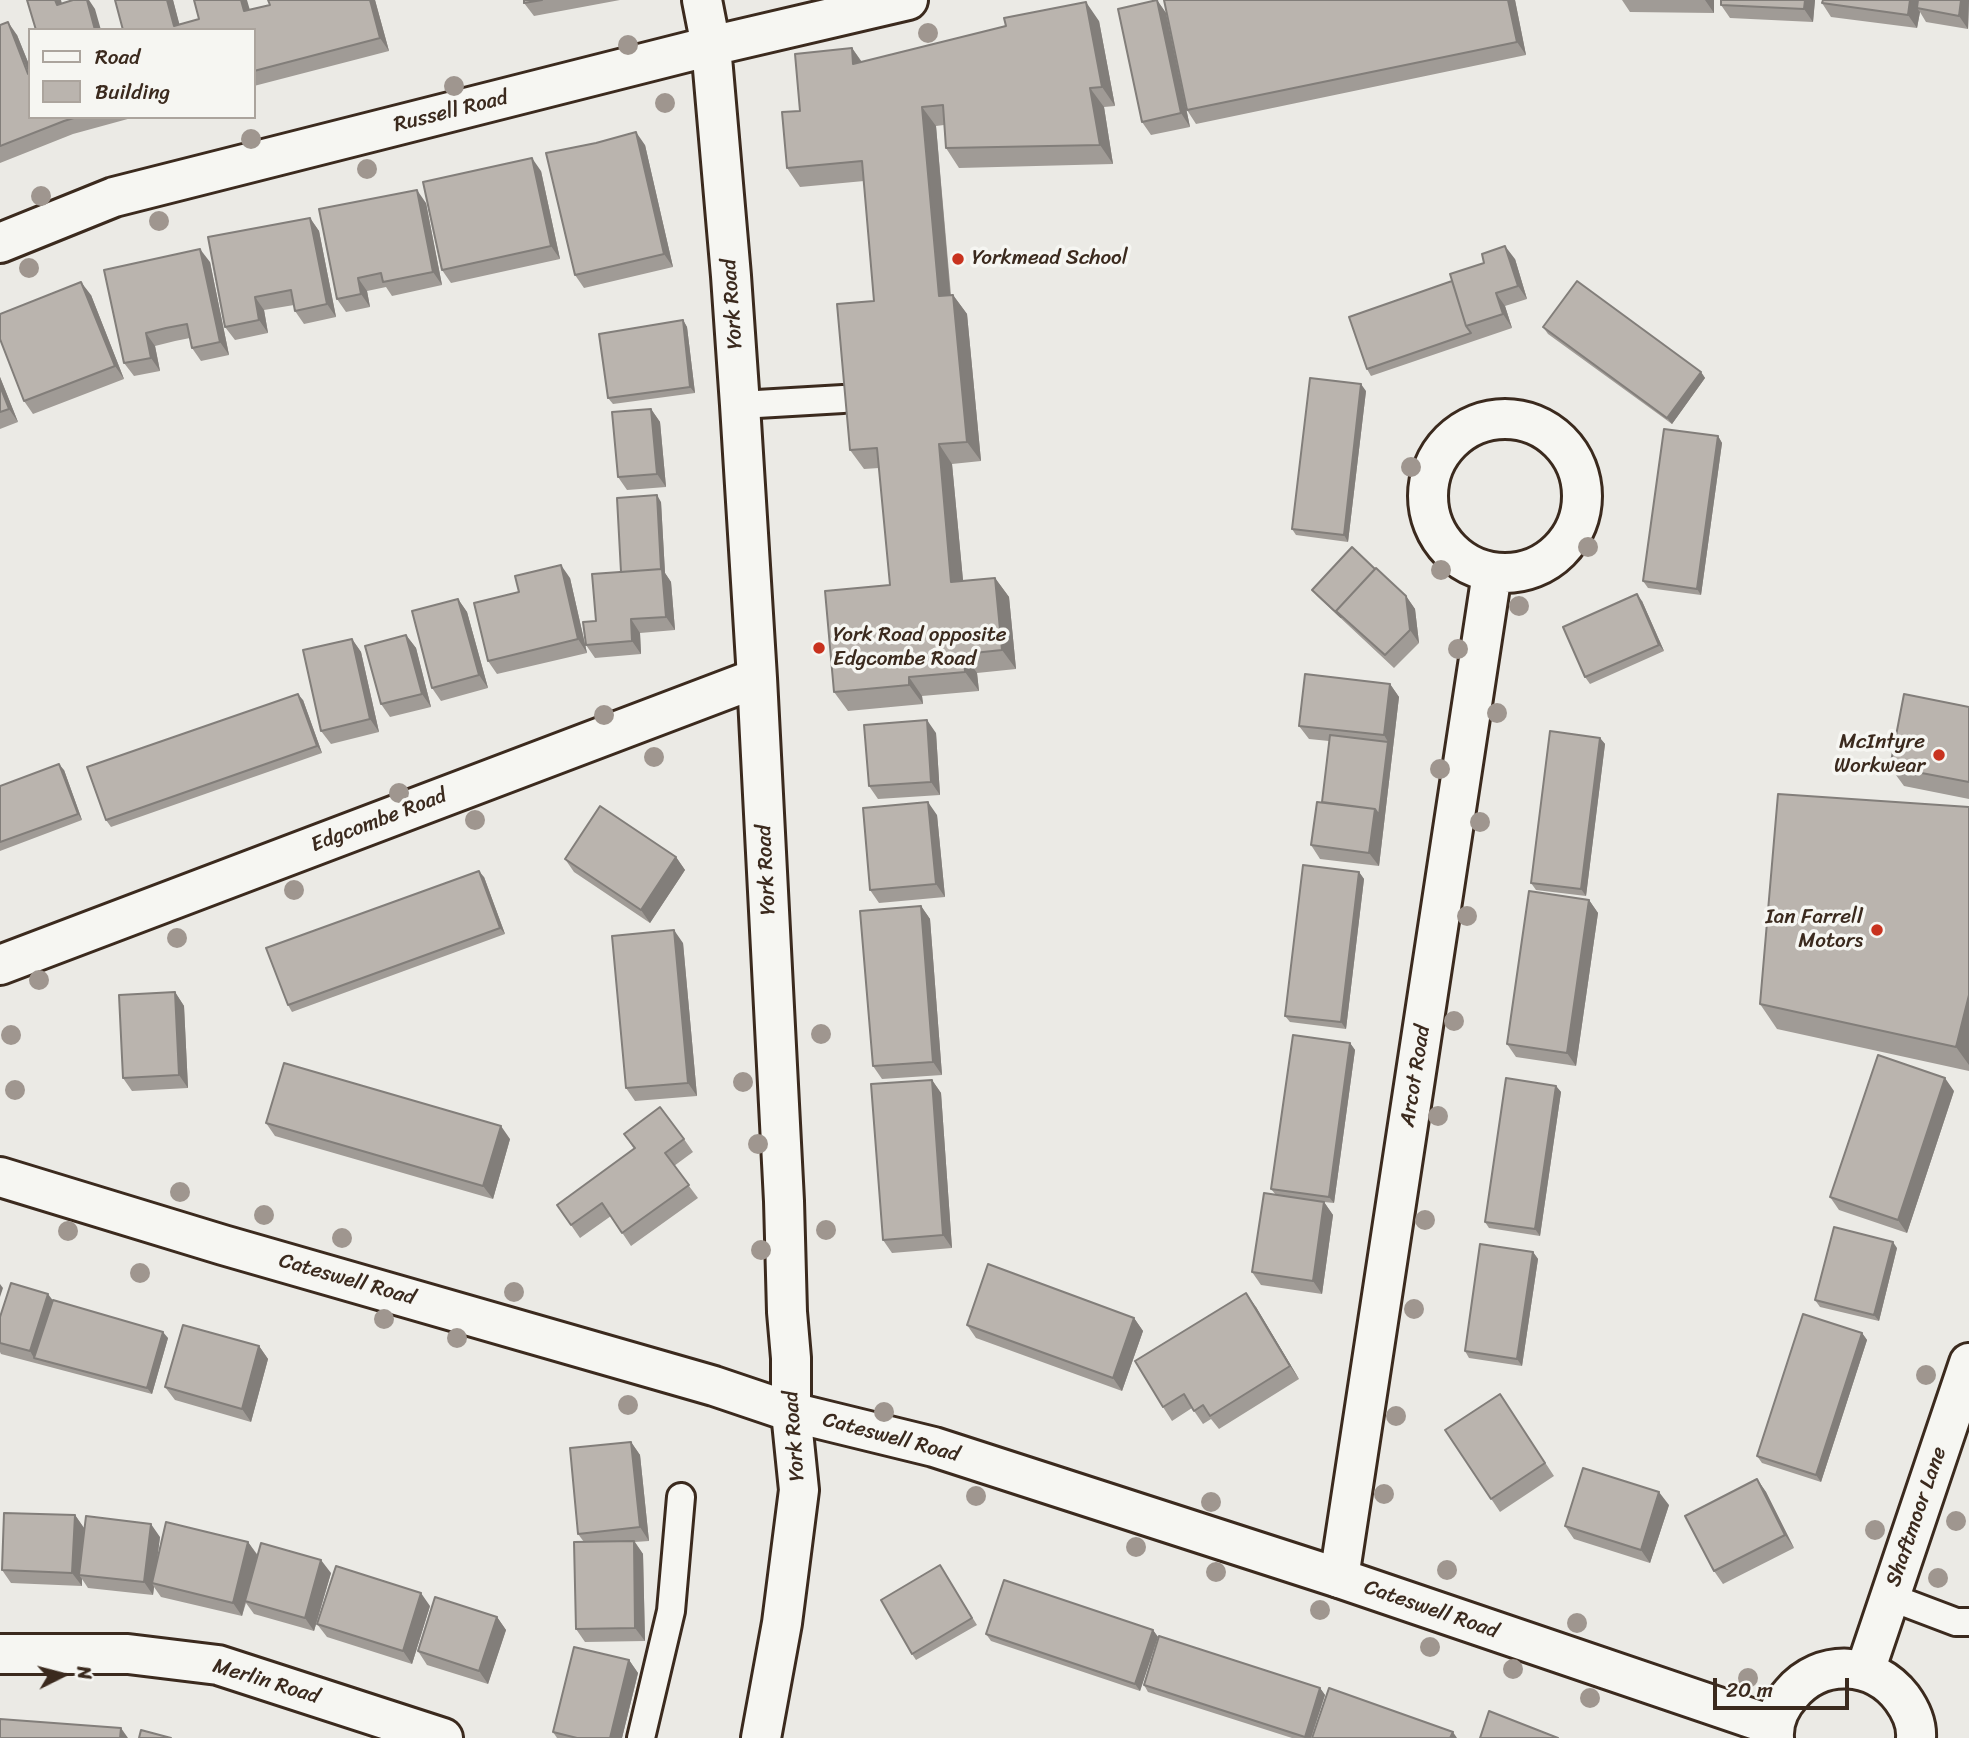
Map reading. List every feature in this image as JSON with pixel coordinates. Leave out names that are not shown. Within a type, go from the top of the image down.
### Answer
[{"type":"street","name":"York Road","points":[[702,0],[710,46],[740,405],[784,1201],[791,1412],[799,1490],[782,1623],[761,1738]]},
{"type":"street","name":"Russell Road","points":[[0,243],[114,197],[710,46],[908,0]]},
{"type":"street","points":[[1504,418],[1520,420],[1545,429],[1568,450],[1580,475],[1582,509],[1573,535],[1547,562],[1522,572],[1492,573],[1467,564],[1441,540],[1431,516],[1429,484],[1437,458],[1454,438],[1478,423],[1504,418]]},
{"type":"street","name":"Arcot Road","points":[[1339,1578],[1492,573]]},
{"type":"street","name":"Edgcombe Road","points":[[0,965],[757,678]]},
{"type":"street","name":"Cateswell Road","points":[[0,1177],[223,1245],[714,1386],[791,1412],[933,1447],[1339,1578],[1774,1732]]},
{"type":"street","name":"Shaftmoor Lane","points":[[1865,1671],[1890,1597],[1959,1424],[1969,1363]]},
{"type":"street","name":"Merlin Road","points":[[0,1654],[128,1654],[218,1665],[443,1738]]},
{"type":"street","points":[[1774,1732],[1783,1703],[1799,1684],[1813,1675],[1838,1668],[1865,1671],[1880,1676],[1894,1688],[1910,1708],[1917,1732],[1916,1738]]},
{"type":"lane","points":[[740,405],[843,399]]},
{"type":"lane","points":[[641,1738],[671,1611],[681,1497]]},
{"type":"lane","points":[[1890,1597],[1956,1622],[1969,1622]]},
{"type":"building","points":[[27,0],[55,0],[57,5],[73,0],[87,0],[94,28],[35,28]]},
{"type":"building","points":[[115,0],[167,0],[174,26],[199,19],[194,0],[241,0],[244,11],[270,5],[268,0],[370,0],[380,38],[256,70],[256,28],[122,28]]},
{"type":"building","points":[[1157,0],[1181,113],[1142,122],[1118,9]]},
{"type":"building","points":[[1164,0],[1508,0],[1517,42],[1187,110]]},
{"type":"building","points":[[1721,0],[1805,0],[1804,9],[1721,5]]},
{"type":"building","points":[[1823,0],[1910,0],[1908,15],[1822,3]]},
{"type":"building","points":[[1918,0],[1961,0],[1959,16],[1917,8]]},
{"type":"building","points":[[1086,2],[1102,87],[1090,88],[1100,145],[946,148],[943,105],[922,107],[939,296],[953,295],[967,442],[939,444],[951,582],[995,578],[1002,650],[964,654],[965,672],[909,677],[909,685],[834,692],[825,591],[890,585],[877,448],[850,450],[837,304],[874,301],[862,161],[787,168],[782,112],[800,111],[795,54],[852,48],[853,64],[1006,26],[1004,18]]},
{"type":"building","points":[[8,22],[28,74],[28,119],[70,119],[0,146],[0,25]]},
{"type":"building","points":[[636,132],[664,254],[575,275],[546,153]]},
{"type":"building","points":[[532,158],[551,246],[442,270],[423,182]]},
{"type":"building","points":[[417,190],[433,272],[383,282],[381,273],[358,278],[361,294],[337,299],[319,209]]},
{"type":"building","points":[[310,218],[327,304],[295,311],[291,290],[255,297],[259,320],[225,327],[208,237]]},
{"type":"building","points":[[1505,246],[1518,286],[1496,293],[1503,314],[1466,326],[1450,274],[1484,263],[1482,254]]},
{"type":"building","points":[[200,249],[220,342],[192,348],[187,324],[166,328],[146,333],[151,358],[124,363],[104,270]]},
{"type":"building","points":[[1452,281],[1466,326],[1471,333],[1367,369],[1349,317]]},
{"type":"building","points":[[1577,281],[1701,372],[1667,418],[1543,327]]},
{"type":"building","points":[[81,282],[115,366],[24,401],[0,339],[0,314]]},
{"type":"building","points":[[683,320],[690,387],[608,398],[599,334]]},
{"type":"building","points":[[1310,378],[1361,384],[1344,535],[1292,529]]},
{"type":"building","points":[[0,386],[9,409],[0,412]]},
{"type":"building","points":[[651,409],[657,474],[618,477],[612,412]]},
{"type":"building","points":[[1664,429],[1718,436],[1697,589],[1643,581]]},
{"type":"building","points":[[657,495],[661,569],[621,572],[617,498]]},
{"type":"building","points":[[1352,547],[1375,569],[1336,611],[1341,617],[1312,590]]},
{"type":"building","points":[[561,565],[578,639],[488,661],[474,603],[519,592],[515,576]]},
{"type":"building","points":[[1376,568],[1406,596],[1410,630],[1385,655],[1336,611]]},
{"type":"building","points":[[662,569],[666,617],[631,619],[632,641],[586,645],[583,622],[596,621],[592,574]]},
{"type":"building","points":[[1637,594],[1659,645],[1585,677],[1563,627]]},
{"type":"building","points":[[458,599],[479,675],[432,688],[412,611]]},
{"type":"building","points":[[406,635],[422,694],[381,704],[365,646]]},
{"type":"building","points":[[352,639],[370,719],[321,731],[303,650]]},
{"type":"building","points":[[1305,674],[1390,684],[1384,735],[1299,726]]},
{"type":"building","points":[[298,694],[317,746],[106,820],[87,767]]},
{"type":"building","name":"McIntyre Workwear","points":[[1904,694],[1969,707],[1969,782],[1890,767]]},
{"type":"building","points":[[927,720],[931,782],[869,786],[864,725]]},
{"type":"building","points":[[1550,731],[1600,738],[1581,889],[1531,883]]},
{"type":"building","points":[[1330,735],[1388,742],[1379,815],[1375,809],[1322,802]]},
{"type":"building","points":[[59,764],[78,814],[0,842],[0,786]]},
{"type":"building","name":"Ian Farrell Motors","points":[[1778,794],[1969,807],[1969,995],[1956,1047],[1760,1004]]},
{"type":"building","points":[[928,802],[936,884],[870,890],[863,808]]},
{"type":"building","points":[[1317,802],[1375,809],[1369,853],[1311,845]]},
{"type":"building","points":[[600,806],[676,857],[641,910],[565,859]]},
{"type":"building","points":[[1303,865],[1359,872],[1341,1022],[1285,1016]]},
{"type":"building","points":[[479,871],[500,928],[288,1005],[266,948]]},
{"type":"building","points":[[1529,891],[1589,900],[1567,1053],[1507,1044]]},
{"type":"building","points":[[921,906],[933,1062],[873,1066],[860,911]]},
{"type":"building","points":[[674,930],[688,1083],[626,1088],[612,936]]},
{"type":"building","points":[[175,992],[179,1075],[123,1078],[119,995]]},
{"type":"building","points":[[1293,1035],[1350,1043],[1329,1197],[1271,1189]]},
{"type":"building","points":[[1878,1055],[1945,1078],[1898,1220],[1830,1197]]},
{"type":"building","points":[[284,1063],[501,1126],[483,1186],[266,1123]]},
{"type":"building","points":[[1506,1078],[1556,1086],[1535,1229],[1485,1222]]},
{"type":"building","points":[[932,1080],[943,1235],[883,1240],[871,1084]]},
{"type":"building","points":[[660,1107],[684,1139],[665,1153],[689,1185],[622,1233],[602,1203],[571,1225],[557,1205],[635,1148],[624,1134]]},
{"type":"building","points":[[1264,1193],[1324,1202],[1313,1281],[1252,1272]]},
{"type":"building","points":[[1834,1227],[1893,1242],[1874,1315],[1815,1300]]},
{"type":"building","points":[[1480,1244],[1533,1252],[1517,1359],[1465,1351]]},
{"type":"building","points":[[988,1264],[1134,1318],[1113,1378],[967,1325]]},
{"type":"building","points":[[11,1283],[48,1294],[30,1351],[0,1343],[0,1317]]},
{"type":"building","points":[[1246,1293],[1290,1366],[1210,1416],[1203,1405],[1194,1411],[1184,1394],[1163,1407],[1135,1361]]},
{"type":"building","points":[[53,1300],[163,1332],[147,1388],[34,1358]]},
{"type":"building","points":[[1803,1314],[1862,1333],[1816,1475],[1757,1456]]},
{"type":"building","points":[[183,1325],[259,1346],[242,1409],[165,1387]]},
{"type":"building","points":[[1500,1394],[1545,1463],[1491,1499],[1445,1430]]},
{"type":"building","points":[[631,1442],[640,1527],[578,1534],[570,1448]]},
{"type":"building","points":[[1583,1468],[1659,1492],[1641,1550],[1565,1526]]},
{"type":"building","points":[[1757,1479],[1785,1535],[1714,1571],[1685,1516]]},
{"type":"building","points":[[4,1513],[75,1515],[72,1573],[2,1570]]},
{"type":"building","points":[[86,1516],[151,1524],[144,1582],[79,1575]]},
{"type":"building","points":[[166,1522],[248,1542],[233,1603],[152,1583]]},
{"type":"building","points":[[634,1541],[635,1628],[576,1629],[574,1542]]},
{"type":"building","points":[[261,1543],[321,1560],[305,1618],[245,1601]]},
{"type":"building","points":[[940,1565],[972,1618],[912,1654],[881,1600]]},
{"type":"building","points":[[336,1566],[421,1593],[403,1651],[317,1624]]},
{"type":"building","points":[[1004,1580],[1153,1630],[1135,1684],[986,1634]]},
{"type":"building","points":[[435,1597],[497,1617],[479,1671],[418,1651]]},
{"type":"building","points":[[1159,1636],[1320,1688],[1305,1737],[1144,1685]]},
{"type":"building","points":[[574,1647],[629,1660],[610,1738],[577,1738],[553,1732]]},
{"type":"building","points":[[1329,1688],[1453,1732],[1450,1738],[1312,1738]]},
{"type":"building","points":[[1489,1711],[1558,1738],[1480,1738]]},
{"type":"building","points":[[0,1719],[121,1728],[120,1738],[0,1738]]},
{"type":"building","points":[[141,1730],[171,1738],[139,1738]]},
{"type":"place","name":"Yorkmead School","points":[[958,259]]},
{"type":"place","name":"York Road opposite Edgcombe Road","points":[[819,648]]},
{"type":"place","name":"McIntyre Workwear","points":[[1939,755]]},
{"type":"place","name":"Ian Farrell Motors","points":[[1877,930]]}]
